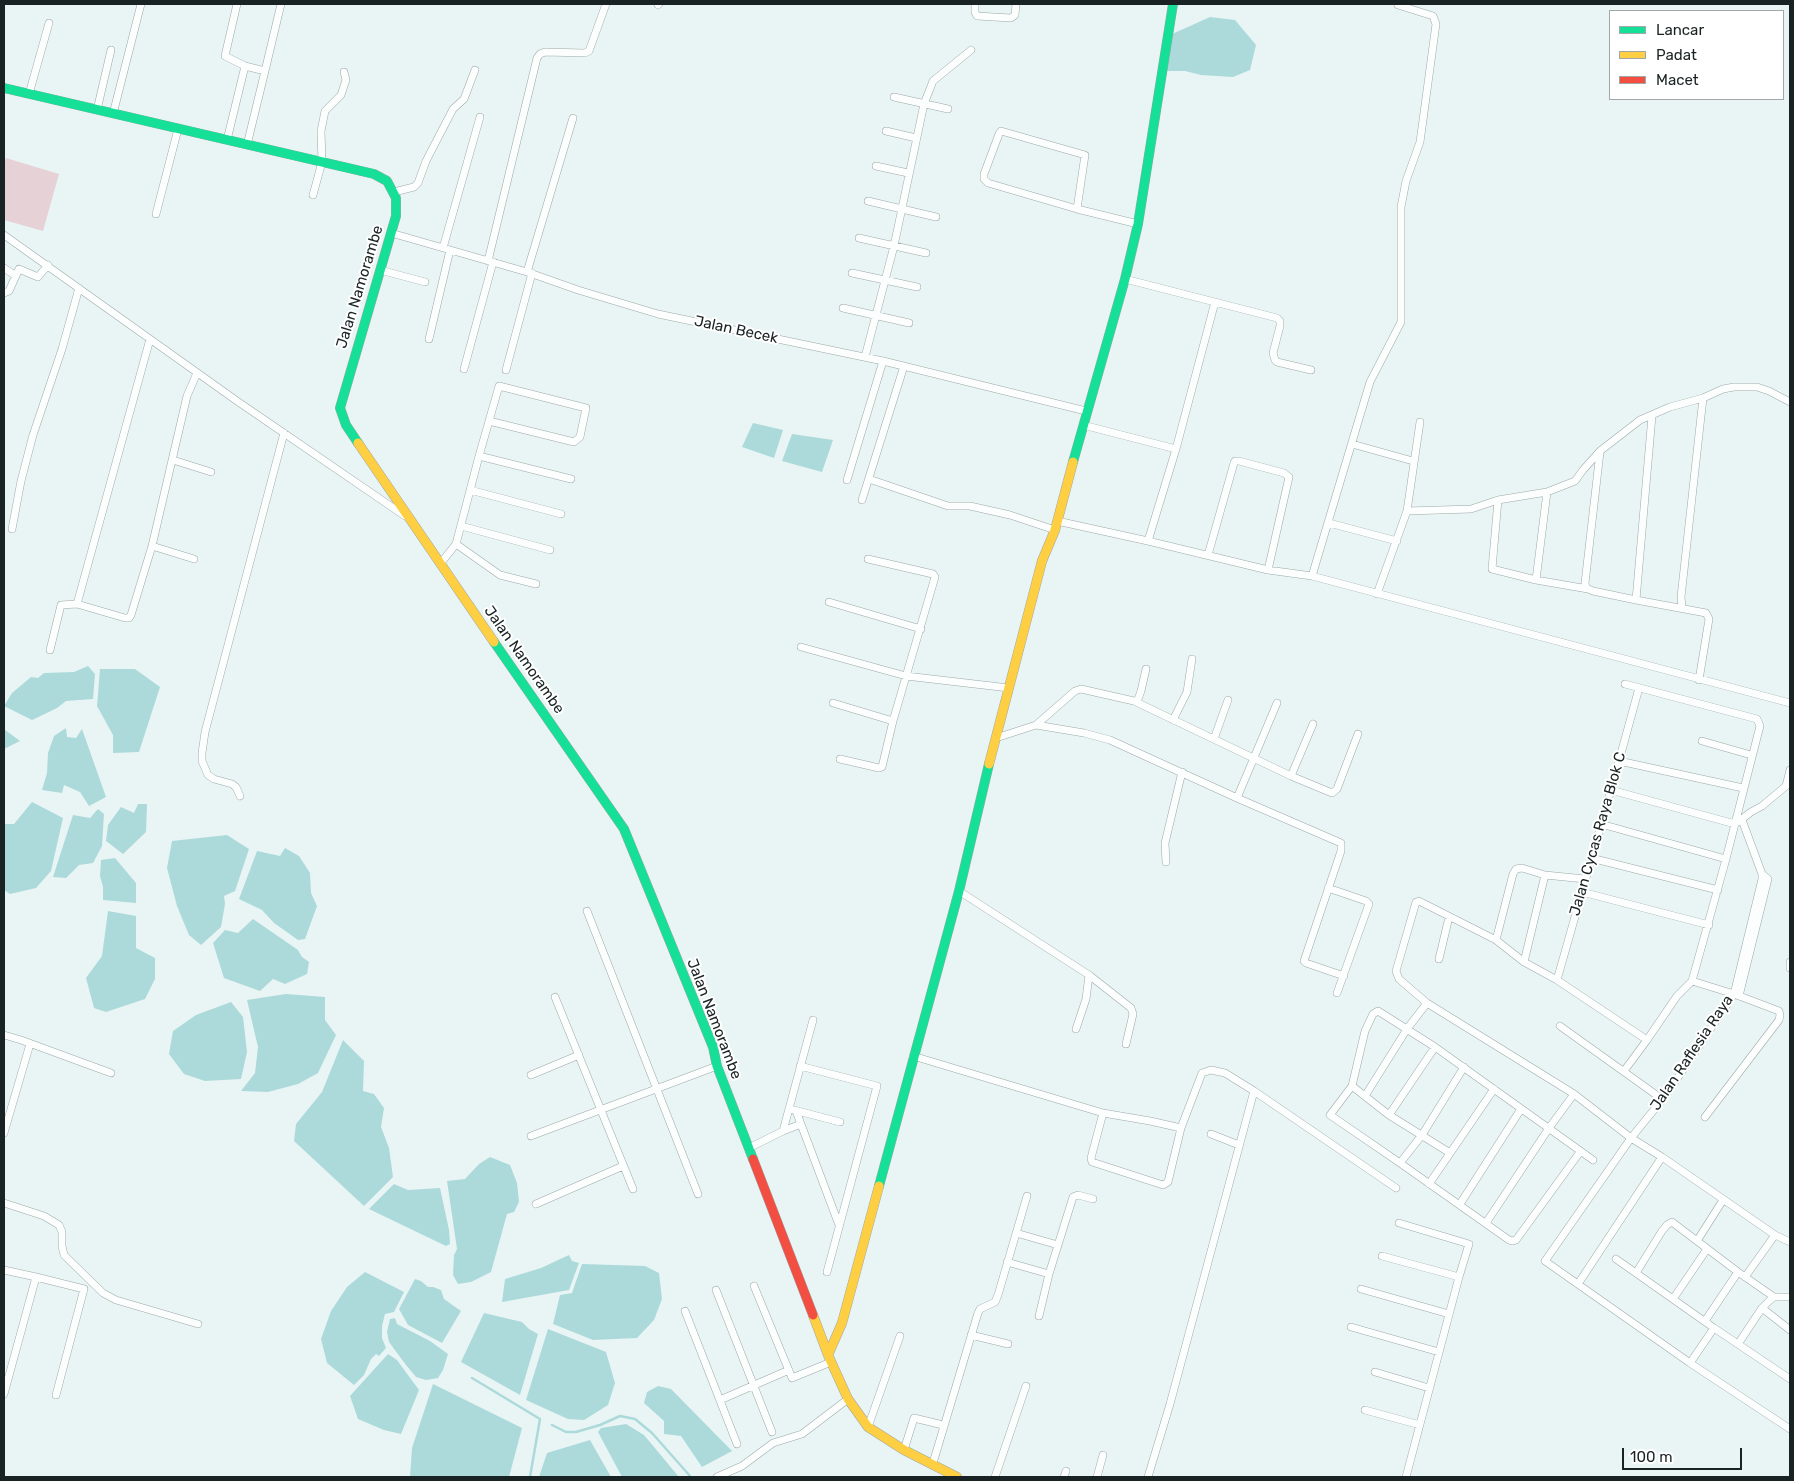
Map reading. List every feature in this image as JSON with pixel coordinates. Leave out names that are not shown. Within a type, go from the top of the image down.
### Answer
[{"type":"main road","points":[[830,1358],[842,1323],[959,891],[1042,561],[1056,526],[1086,411],[1125,279],[1138,224],[1173,4]]},
{"type":"main road","points":[[4,88],[380,176],[387,181],[394,192]]},
{"type":"main road","name":"Jalan Namorambe","points":[[394,192],[397,205],[391,233],[340,408],[346,425],[624,829],[713,1047],[717,1066],[830,1358],[848,1399],[868,1426],[904,1450],[957,1477]]},
{"type":"street","points":[[113,114],[141,4]]},
{"type":"street","points":[[237,4],[225,56],[244,66],[265,71]]},
{"type":"street","points":[[247,144],[281,4]]},
{"type":"street","points":[[464,369],[537,58],[545,52],[585,53],[589,50],[606,4]]},
{"type":"street","points":[[975,4],[977,16],[1011,18],[1015,15],[1016,4]]},
{"type":"street","points":[[1312,576],[1372,377],[1401,322],[1401,207],[1406,181],[1420,142],[1436,24],[1433,16],[1398,5]]},
{"type":"street","points":[[29,94],[49,23]]},
{"type":"street","points":[[97,110],[111,50]]},
{"type":"street","points":[[865,357],[894,246],[924,104],[933,80],[971,50]]},
{"type":"street","points":[[227,140],[244,66]]},
{"type":"street","points":[[394,192],[414,187],[418,183],[426,161],[453,109],[464,99],[475,70]]},
{"type":"street","points":[[314,194],[322,162],[321,127],[325,111],[337,100],[344,88],[346,80],[344,72]]},
{"type":"street","points":[[894,97],[948,109]]},
{"type":"street","points":[[429,339],[447,249],[480,117]]},
{"type":"street","points":[[506,370],[530,273],[573,118]]},
{"type":"street","points":[[156,214],[178,129]]},
{"type":"street","points":[[886,131],[916,138]]},
{"type":"street","points":[[1077,209],[1085,155],[1001,131],[984,174],[984,179],[988,183],[1077,209],[1138,224]]},
{"type":"street","points":[[876,166],[908,173]]},
{"type":"street","points":[[868,201],[936,216]]},
{"type":"street","name":"Jalan Becek","points":[[391,233],[530,273],[578,290],[658,314],[883,361],[1086,411]]},
{"type":"street","points":[[4,236],[197,373],[409,518]]},
{"type":"street","points":[[859,238],[926,253]]},
{"type":"street","points":[[4,293],[8,291],[19,269],[38,277],[48,266]]},
{"type":"street","points":[[4,268],[16,276]]},
{"type":"street","points":[[380,270],[425,282]]},
{"type":"street","points":[[852,273],[917,287]]},
{"type":"street","points":[[1125,279],[1277,318],[1280,321],[1280,326],[1273,353],[1274,360],[1311,370]]},
{"type":"street","points":[[12,529],[21,481],[33,435],[62,349],[79,288]]},
{"type":"street","points":[[1148,541],[1176,449],[1215,302]]},
{"type":"street","points":[[843,308],[909,323]]},
{"type":"street","points":[[77,604],[150,339]]},
{"type":"street","points":[[847,480],[883,361]]},
{"type":"street","points":[[862,500],[904,366]]},
{"type":"street","points":[[50,650],[61,605],[77,604],[129,618],[152,546],[187,396],[197,373]]},
{"type":"street","points":[[440,564],[456,544],[498,386],[586,408],[580,437],[578,441],[574,442],[489,421]]},
{"type":"street","points":[[1407,511],[1471,509],[1498,500],[1547,492],[1575,481],[1600,451],[1640,420],[1670,407],[1703,398],[1723,389],[1748,387],[1769,391],[1790,402]]},
{"type":"street","points":[[1682,608],[1681,597],[1703,398]]},
{"type":"street","points":[[1636,600],[1652,416]]},
{"type":"street","points":[[1377,594],[1407,511],[1420,422]]},
{"type":"street","points":[[1083,426],[1176,449]]},
{"type":"street","points":[[240,796],[236,787],[232,784],[214,779],[208,774],[202,761],[202,753],[284,433]]},
{"type":"street","points":[[1352,444],[1413,461]]},
{"type":"street","points":[[1588,589],[1585,583],[1600,451]]},
{"type":"street","points":[[479,456],[571,479]]},
{"type":"street","points":[[173,460],[211,472]]},
{"type":"street","points":[[1208,555],[1234,464],[1239,460],[1284,473],[1289,477],[1268,570]]},
{"type":"street","points":[[869,479],[948,506],[970,506],[986,509],[1056,526],[1148,541],[1268,570],[1312,576],[1790,703]]},
{"type":"street","points":[[470,490],[561,514]]},
{"type":"street","points":[[1536,580],[1547,492]]},
{"type":"street","points":[[1498,500],[1492,569],[1536,580],[1706,613],[1709,616],[1699,680]]},
{"type":"street","points":[[1329,523],[1397,541]]},
{"type":"street","points":[[460,526],[550,550]]},
{"type":"street","points":[[456,544],[500,574],[536,584]]},
{"type":"street","points":[[152,546],[194,559]]},
{"type":"street","points":[[840,759],[881,768],[935,580],[935,576],[868,558]]},
{"type":"street","points":[[829,602],[921,629]]},
{"type":"street","points":[[801,647],[906,676],[1009,688]]},
{"type":"street","points":[[1173,720],[1187,692],[1192,659]]},
{"type":"street","points":[[1137,702],[1146,669]]},
{"type":"street","points":[[1624,1071],[1677,996],[1692,981],[1726,858],[1738,822],[1743,788],[1760,726],[1757,719],[1625,684]]},
{"type":"street","name":"Jalan Cycas Raya Blok C","points":[[1557,980],[1639,688]]},
{"type":"street","points":[[996,738],[1036,725],[1078,690],[1137,702],[1291,776],[1330,792],[1335,792],[1358,734]]},
{"type":"street","points":[[1214,739],[1228,700]]},
{"type":"street","points":[[833,703],[893,721]]},
{"type":"street","points":[[1237,798],[1277,703]]},
{"type":"street","points":[[1291,776],[1313,724]]},
{"type":"street","points":[[1036,725],[1084,733],[1110,740],[1341,844],[1341,851],[1304,961],[1344,976]]},
{"type":"street","points":[[1702,741],[1751,755]]},
{"type":"street","points":[[1618,761],[1743,788]]},
{"type":"street","points":[[1611,790],[1738,822],[1788,788],[1790,770]]},
{"type":"street","points":[[1166,862],[1165,843],[1182,772]]},
{"type":"street","name":"Jalan Raflesia Raya","points":[[1578,1284],[1546,1263],[1545,1259],[1631,1138],[1662,1099],[1737,995],[1748,950],[1762,874],[1738,822]]},
{"type":"street","points":[[1601,824],[1726,858]]},
{"type":"street","points":[[1591,858],[1718,890]]},
{"type":"street","points":[[1496,940],[1514,872],[1522,868],[1545,875],[1585,879]]},
{"type":"street","points":[[1524,962],[1545,875]]},
{"type":"street","points":[[1328,888],[1366,901],[1369,904],[1337,993]]},
{"type":"street","points":[[959,891],[1089,975],[1133,1010],[1126,1044]]},
{"type":"street","points":[[1582,892],[1708,925]]},
{"type":"street","points":[[1647,1040],[1557,980],[1524,962],[1496,940],[1419,901],[1416,902],[1396,972],[1399,979],[1427,1003],[1574,1094],[1631,1138],[1789,1243]]},
{"type":"street","points":[[587,911],[698,1194]]},
{"type":"street","points":[[1439,959],[1449,916]]},
{"type":"street","points":[[1790,962],[1790,968]]},
{"type":"street","points":[[1076,1029],[1086,999],[1089,975]]},
{"type":"street","points":[[1692,981],[1779,1011],[1779,1020],[1705,1117]]},
{"type":"street","points":[[555,997],[633,1189]]},
{"type":"street","points":[[1365,1096],[1407,1029],[1427,1003]]},
{"type":"street","points":[[1580,1152],[1513,1242],[1330,1115],[1352,1086],[1365,1031],[1374,1012],[1378,1011],[1464,1067],[1521,1110],[1593,1160]]},
{"type":"street","points":[[783,1131],[792,1110],[800,1066],[813,1020]]},
{"type":"street","points":[[1560,1026],[1662,1099]]},
{"type":"street","points":[[4,1035],[111,1073]]},
{"type":"street","points":[[4,1132],[30,1044]]},
{"type":"street","points":[[1389,1115],[1435,1047]]},
{"type":"street","points":[[531,1075],[579,1056]]},
{"type":"street","points":[[913,1056],[1103,1113],[1181,1128]]},
{"type":"street","points":[[531,1136],[717,1066]]},
{"type":"street","points":[[800,1066],[877,1086],[827,1272]]},
{"type":"street","points":[[1400,1162],[1422,1135],[1464,1067]]},
{"type":"street","points":[[1103,1113],[1091,1158],[1092,1162],[1160,1185],[1166,1184],[1181,1128],[1199,1077],[1206,1070],[1218,1070],[1254,1091],[1396,1188]]},
{"type":"street","points":[[1352,1086],[1389,1115],[1450,1153]]},
{"type":"street","points":[[1429,1184],[1494,1088]]},
{"type":"street","points":[[1148,1477],[1170,1404],[1254,1091]]},
{"type":"street","points":[[1486,1223],[1574,1094]]},
{"type":"street","points":[[792,1110],[840,1122]]},
{"type":"street","points":[[792,1110],[801,1124],[839,1226]]},
{"type":"street","points":[[1460,1204],[1521,1110]]},
{"type":"street","points":[[750,1148],[801,1124]]},
{"type":"street","points":[[1211,1134],[1239,1145]]},
{"type":"street","points":[[1662,1157],[1578,1284],[1690,1363],[1790,1429]]},
{"type":"street","points":[[536,1204],[623,1166]]},
{"type":"street","points":[[1039,1316],[1073,1197],[1078,1195],[1093,1198]]},
{"type":"street","points":[[932,1463],[980,1309],[995,1302],[1027,1196]]},
{"type":"street","points":[[1697,1240],[1723,1200]]},
{"type":"street","points":[[4,1203],[44,1216],[60,1225],[64,1255],[103,1292],[116,1300],[198,1324]]},
{"type":"street","points":[[1399,1223],[1469,1244],[1406,1477]]},
{"type":"street","points":[[1636,1273],[1662,1231],[1670,1223],[1674,1223],[1774,1297],[1790,1297]]},
{"type":"street","points":[[1016,1233],[1058,1245]]},
{"type":"street","points":[[1746,1277],[1775,1235]]},
{"type":"street","points":[[1673,1299],[1707,1249]]},
{"type":"street","points":[[1382,1256],[1459,1277]]},
{"type":"street","points":[[1616,1259],[1790,1379]]},
{"type":"street","points":[[1008,1262],[1050,1274]]},
{"type":"street","points":[[4,1270],[84,1288],[56,1395]]},
{"type":"street","points":[[1705,1322],[1738,1272]]},
{"type":"street","points":[[4,1394],[36,1277]]},
{"type":"street","points":[[754,1286],[792,1378],[830,1358]]},
{"type":"street","points":[[716,1290],[772,1432]]},
{"type":"street","points":[[1361,1290],[1449,1314]]},
{"type":"street","points":[[1738,1344],[1762,1308],[1774,1297]]},
{"type":"street","points":[[1762,1308],[1790,1330]]},
{"type":"street","points":[[685,1311],[737,1444]]},
{"type":"street","points":[[1351,1327],[1439,1352]]},
{"type":"street","points":[[1690,1363],[1714,1328]]},
{"type":"street","points":[[971,1335],[1008,1344]]},
{"type":"street","points":[[868,1426],[900,1336]]},
{"type":"street","points":[[720,1400],[789,1370]]},
{"type":"street","points":[[1375,1372],[1429,1388]]},
{"type":"street","points":[[995,1477],[1026,1386]]},
{"type":"street","points":[[718,1477],[742,1466],[773,1443],[802,1434],[848,1399]]},
{"type":"street","points":[[1364,1410],[1420,1425]]},
{"type":"street","points":[[904,1450],[914,1418],[943,1425]]},
{"type":"street","points":[[1097,1477],[1104,1455]]},
{"type":"shaded area","points":[[6,158],[59,174],[43,231],[4,220],[4,165]]},
{"type":"water","points":[[1210,17],[1235,20],[1256,45],[1250,70],[1233,77],[1201,75],[1185,71],[1166,71],[1170,35]]},
{"type":"water","points":[[753,423],[783,430],[774,458],[742,447]]},
{"type":"water","points":[[792,434],[833,440],[822,472],[782,461]]},
{"type":"water","points":[[88,666],[95,674],[93,699],[66,701],[57,708],[32,720],[4,706],[12,693],[31,677],[38,678],[44,673],[74,672]]},
{"type":"water","points":[[100,669],[135,669],[160,687],[139,752],[113,753],[113,735],[97,706]]},
{"type":"water","points":[[66,728],[67,737],[76,738],[82,729],[106,797],[89,806],[80,792],[64,785],[62,793],[42,790],[47,773],[48,753],[54,736]]},
{"type":"water","points":[[4,729],[20,741],[4,749]]},
{"type":"water","points":[[32,802],[63,818],[51,871],[36,888],[10,894],[4,890],[4,824],[14,824]]},
{"type":"water","points":[[138,804],[147,804],[146,832],[123,854],[106,841],[108,825],[121,807],[134,813]]},
{"type":"water","points":[[98,809],[104,814],[102,846],[93,863],[79,865],[66,878],[53,877],[73,815],[90,818]]},
{"type":"water","points":[[227,835],[249,849],[235,891],[224,896],[225,904],[221,927],[201,945],[189,935],[177,906],[167,868],[172,841]]},
{"type":"water","points":[[285,848],[299,856],[310,873],[311,893],[317,906],[305,939],[298,940],[274,923],[262,910],[239,899],[257,851],[280,856]]},
{"type":"water","points":[[115,858],[136,883],[136,903],[103,900],[103,887],[100,876],[101,860]]},
{"type":"water","points":[[108,911],[136,916],[136,948],[155,958],[155,979],[145,999],[106,1012],[94,1008],[86,978],[102,956]]},
{"type":"water","points":[[253,919],[298,950],[302,957],[309,962],[307,974],[285,984],[273,979],[260,991],[224,978],[213,943],[225,930],[238,933]]},
{"type":"water","points":[[286,994],[325,997],[325,1020],[336,1035],[318,1073],[298,1084],[268,1092],[241,1091],[255,1073],[258,1047],[247,1000]]},
{"type":"water","points":[[231,1002],[243,1017],[247,1052],[241,1079],[205,1081],[184,1074],[169,1054],[173,1031],[196,1015]]},
{"type":"water","points":[[343,1040],[364,1061],[363,1091],[374,1094],[384,1108],[381,1127],[389,1148],[393,1177],[364,1206],[294,1141],[296,1124],[322,1092]]},
{"type":"water","points":[[490,1157],[510,1165],[517,1183],[519,1202],[514,1212],[507,1214],[491,1272],[471,1282],[458,1284],[453,1275],[454,1255],[457,1249],[447,1181],[465,1179],[479,1164]]},
{"type":"water","points":[[394,1184],[408,1190],[440,1188],[450,1244],[446,1246],[369,1209]]},
{"type":"water","points":[[569,1255],[572,1261],[579,1263],[569,1290],[502,1302],[505,1279],[541,1268]]},
{"type":"water","points":[[582,1264],[645,1266],[659,1273],[662,1299],[654,1320],[637,1338],[593,1340],[553,1324],[560,1295],[572,1293]]},
{"type":"water","points":[[365,1272],[404,1292],[394,1312],[385,1314],[382,1338],[386,1348],[379,1356],[376,1354],[371,1359],[364,1375],[354,1385],[327,1363],[321,1339],[331,1311],[347,1287]]},
{"type":"water","points":[[415,1279],[428,1287],[441,1290],[444,1299],[461,1311],[442,1343],[408,1325],[399,1309]]},
{"type":"water","points":[[484,1313],[522,1322],[538,1334],[520,1395],[461,1362]]},
{"type":"water","points":[[395,1318],[397,1324],[430,1341],[448,1354],[443,1370],[438,1378],[426,1380],[416,1377],[389,1342],[387,1332],[390,1319]]},
{"type":"water","points":[[548,1329],[606,1352],[615,1383],[608,1405],[584,1420],[568,1419],[526,1400]]},
{"type":"water","points":[[388,1354],[397,1360],[419,1390],[401,1434],[384,1430],[358,1419],[350,1396]]},
{"type":"water","points":[[433,1384],[522,1428],[509,1477],[410,1477],[412,1448]]},
{"type":"water","points":[[658,1386],[671,1389],[732,1451],[702,1467],[681,1436],[664,1434],[664,1421],[644,1403],[647,1392]]},
{"type":"water","points":[[626,1424],[644,1435],[679,1477],[622,1477],[598,1432],[601,1428]]},
{"type":"water","points":[[590,1440],[611,1477],[539,1477],[547,1453]]},
{"type":"waterway","points":[[472,1378],[540,1419],[530,1477]]},
{"type":"waterway","points":[[552,1425],[566,1432],[576,1432],[600,1425],[620,1416],[635,1419],[652,1433],[689,1477]]},
{"type":"traffic: fast","points":[[1073,462],[1125,279],[1138,224],[1173,4]]},
{"type":"traffic: fast","points":[[4,88],[374,174],[387,181],[396,198],[396,216],[340,408],[346,425],[358,443]]},
{"type":"traffic: fast","points":[[494,642],[624,829],[713,1047],[717,1066],[753,1159]]},
{"type":"traffic: fast","points":[[879,1186],[959,891],[989,764]]},
{"type":"traffic: slow","points":[[358,443],[494,642]]},
{"type":"traffic: slow","points":[[989,764],[1042,561],[1055,530],[1073,462]]},
{"type":"traffic: slow","points":[[828,1355],[842,1323],[879,1186]]},
{"type":"traffic: slow","points":[[813,1315],[828,1355],[848,1399],[868,1427],[904,1450],[957,1477]]},
{"type":"traffic: jam","points":[[753,1159],[813,1315]]}]
